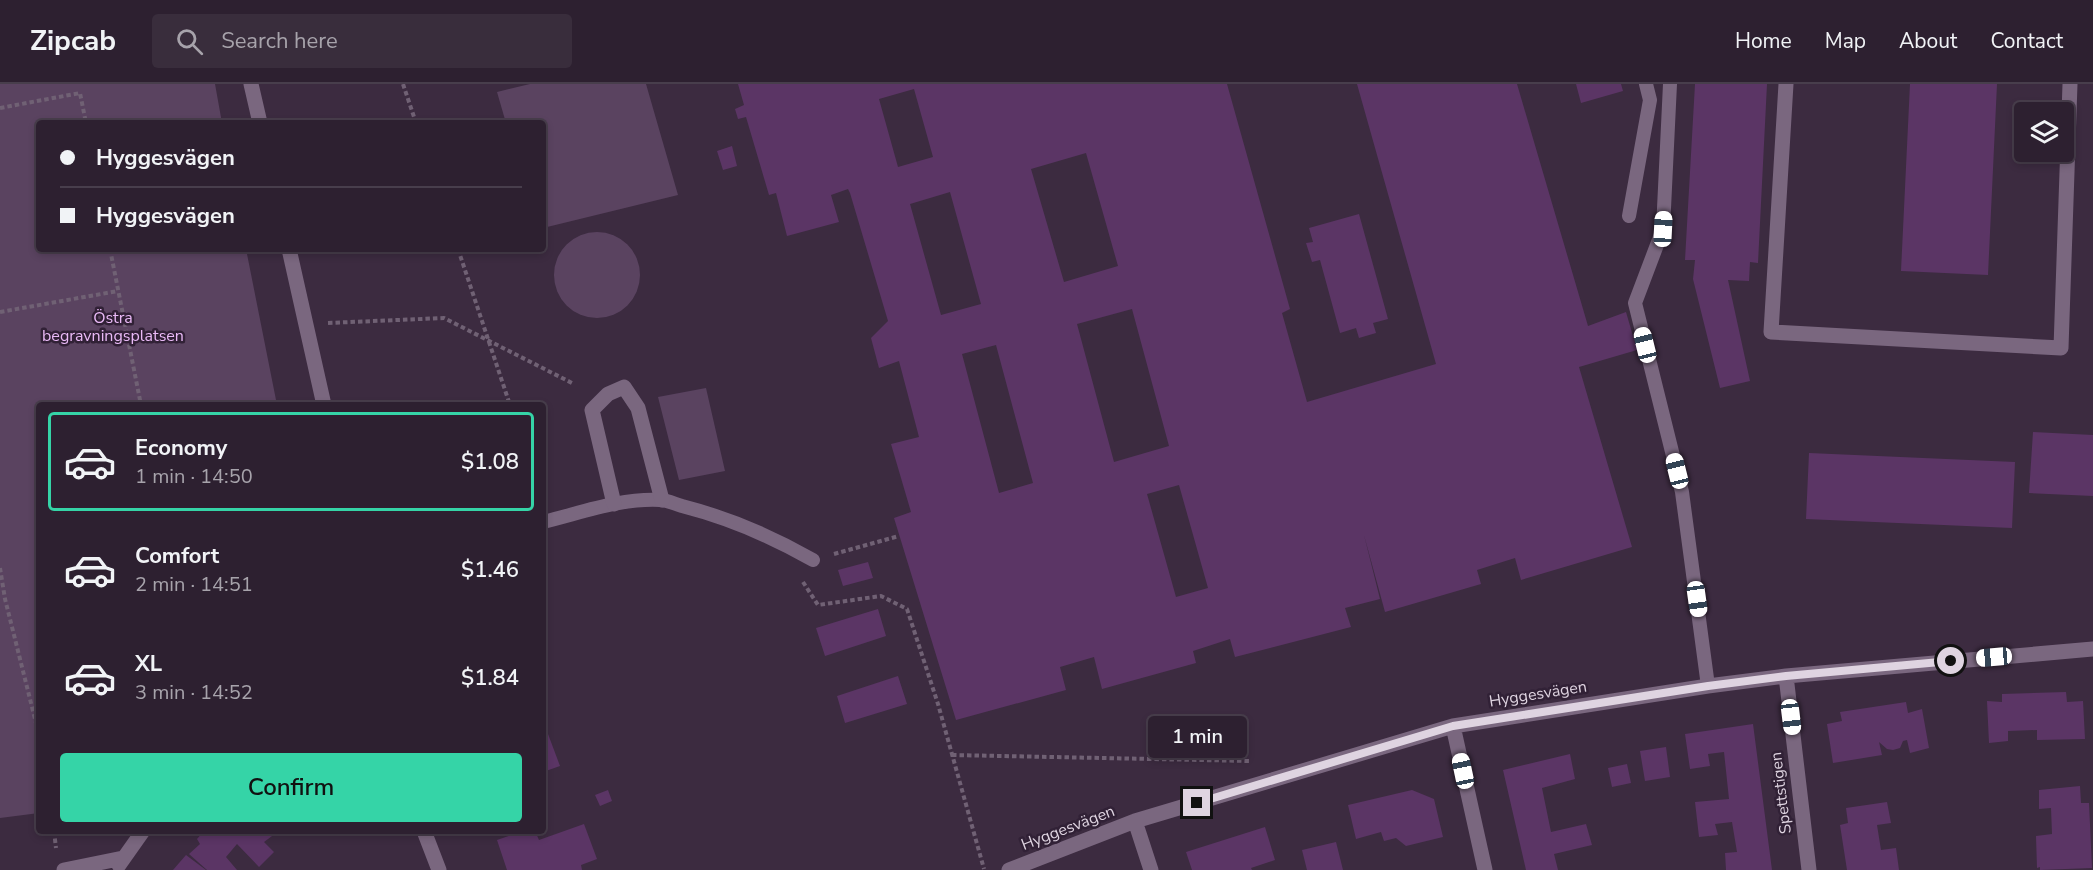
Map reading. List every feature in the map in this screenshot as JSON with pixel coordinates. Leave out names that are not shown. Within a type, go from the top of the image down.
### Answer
[{"type":"street","points":[[251,84],[259,120]]},
{"type":"street","points":[[1786,84],[1771,332],[2061,348],[2070,84]]},
{"type":"street","points":[[290,252],[323,402]]},
{"type":"street","points":[[614,504],[592,410],[608,394],[624,387],[638,408],[662,500]]},
{"type":"street","name":"Hyggesvägen","points":[[1009,870],[1135,821],[1453,726],[1786,676],[2093,649]]},
{"type":"street","name":"Spettstigen","points":[[1786,676],[1809,870]]},
{"type":"street","points":[[1453,726],[1485,870]]},
{"type":"street","points":[[1135,821],[1151,870]]},
{"type":"street","points":[[64,870],[120,864],[141,834]]},
{"type":"street","points":[[425,834],[439,870]]},
{"type":"lane","points":[[1629,216],[1650,100],[1646,84]]},
{"type":"lane","points":[[1671,84],[1663,229],[1635,303],[1682,492],[1708,686]]},
{"type":"lane","points":[[546,521],[614,504],[662,500],[717,516],[778,540],[813,560]]},
{"type":"path","points":[[403,84],[415,120]]},
{"type":"path","points":[[0,108],[80,93],[85,120]]},
{"type":"path","points":[[111,252],[140,402]]},
{"type":"path","points":[[459,252],[509,402]]},
{"type":"path","points":[[0,312],[118,291]]},
{"type":"path","points":[[327,323],[444,318],[572,383]]},
{"type":"path","points":[[813,560],[899,536]]},
{"type":"path","points":[[797,551],[801,579],[818,605],[881,596],[907,609],[938,704],[984,870]]},
{"type":"path","points":[[0,568],[36,723]]},
{"type":"path","points":[[0,600],[6,599]]},
{"type":"path","points":[[952,755],[1260,761]]},
{"type":"green space","name":"Östra begravningsplatsen","points":[[0,84],[215,84],[221,120],[36,120],[36,252],[247,252],[276,402],[36,402],[36,813],[0,818]]},
{"type":"green space","points":[[530,84],[646,84],[678,195],[546,227],[546,120],[505,120],[497,92]]},
{"type":"green space","points":[[597,232],[614,235],[633,251],[637,258],[640,275],[637,292],[621,311],[614,315],[597,318],[580,315],[561,299],[557,292],[554,275],[557,258],[573,239],[580,235]]},
{"type":"green space","points":[[706,388],[725,471],[679,480],[658,397]]},
{"type":"building","points":[[738,84],[1227,84],[1290,309],[1282,313],[1307,402],[1436,364],[1357,84],[1517,84],[1588,326],[1626,312],[1637,350],[1579,367],[1632,547],[1521,580],[1515,558],[1477,570],[1481,584],[1385,612],[1364,535],[1380,599],[1345,608],[1351,627],[1235,657],[1230,639],[1193,651],[1196,663],[1102,689],[1094,657],[1060,667],[1066,690],[956,720],[894,518],[911,512],[891,444],[919,437],[899,361],[879,368],[871,338],[888,321],[850,193],[848,189],[831,195],[839,222],[787,236],[776,193],[769,195],[746,117],[738,119],[735,109],[744,105]],"holes":[[[914,89],[933,157],[898,167],[879,99]],[[1086,153],[1118,266],[1064,282],[1031,169]],[[950,192],[981,304],[941,315],[910,204]],[[1132,309],[1169,446],[1114,462],[1077,324]],[[996,345],[1033,483],[999,493],[962,354]],[[1179,485],[1208,588],[1176,597],[1147,494]]]},
{"type":"building","points":[[1576,84],[1621,84],[1623,91],[1581,103]]},
{"type":"building","points":[[1695,84],[1767,84],[1758,263],[1750,262],[1749,281],[1728,280],[1750,381],[1720,388],[1693,279],[1695,260],[1685,260]]},
{"type":"building","points":[[1910,84],[1997,84],[1988,275],[1901,271]]},
{"type":"building","points":[[732,146],[737,166],[723,170],[717,151]]},
{"type":"building","points":[[1359,214],[1388,319],[1373,323],[1376,333],[1359,338],[1356,328],[1340,333],[1320,260],[1312,262],[1306,243],[1313,242],[1309,228]]},
{"type":"building","points":[[2033,432],[2093,435],[2093,496],[2029,493]]},
{"type":"building","points":[[1809,453],[2015,462],[2012,528],[1806,519]]},
{"type":"building","points":[[868,562],[873,578],[843,586],[838,570]]},
{"type":"building","points":[[878,609],[886,636],[825,656],[816,628]]},
{"type":"building","points":[[898,676],[907,704],[845,723],[837,696]]},
{"type":"building","points":[[2066,692],[2067,702],[2083,701],[2085,739],[2037,740],[2037,730],[2008,731],[2008,741],[1989,743],[1987,701],[2002,702],[2002,694]]},
{"type":"building","points":[[1906,702],[1908,713],[1922,709],[1929,748],[1910,753],[1907,740],[1903,741],[1900,748],[1893,750],[1887,749],[1879,742],[1882,755],[1833,763],[1827,724],[1842,721],[1840,712]]},
{"type":"building","points":[[1753,724],[1772,870],[1726,870],[1725,853],[1737,852],[1732,822],[1715,824],[1718,835],[1699,837],[1695,802],[1729,799],[1724,752],[1708,754],[1710,766],[1690,769],[1685,734]]},
{"type":"building","points":[[546,734],[548,734],[560,766],[546,771]]},
{"type":"building","points":[[1666,747],[1670,777],[1645,781],[1640,751]]},
{"type":"building","points":[[1570,754],[1575,779],[1542,788],[1551,832],[1586,824],[1592,845],[1554,854],[1558,870],[1526,870],[1503,770]]},
{"type":"building","points":[[1627,764],[1631,783],[1612,787],[1608,768]]},
{"type":"building","points":[[2080,786],[2081,803],[2089,803],[2092,868],[2040,870],[2040,867],[2037,868],[2036,836],[2052,834],[2051,808],[2039,809],[2039,790]]},
{"type":"building","points":[[608,790],[612,801],[600,806],[595,795]]},
{"type":"building","points":[[1412,790],[1434,799],[1443,837],[1406,846],[1396,838],[1384,841],[1381,832],[1356,839],[1348,805]]},
{"type":"building","points":[[1887,802],[1891,823],[1877,825],[1881,850],[1896,848],[1899,870],[1847,870],[1840,825],[1848,823],[1846,808]]},
{"type":"building","points":[[584,824],[597,859],[581,865],[582,870],[507,870],[497,840],[514,834],[536,834],[539,840]]},
{"type":"building","points":[[1265,827],[1275,860],[1251,868],[1252,870],[1192,870],[1186,852]]},
{"type":"building","points":[[201,834],[275,834],[264,842],[274,852],[259,867],[237,844],[226,857],[237,870],[207,870],[189,854],[200,844],[197,839]]},
{"type":"building","points":[[1336,842],[1343,870],[1307,870],[1302,850]]},
{"type":"building","points":[[186,855],[206,870],[173,870]]},
{"type":"route","points":[[1197,803],[1453,726],[1708,686],[1786,676],[1951,661]]}]
